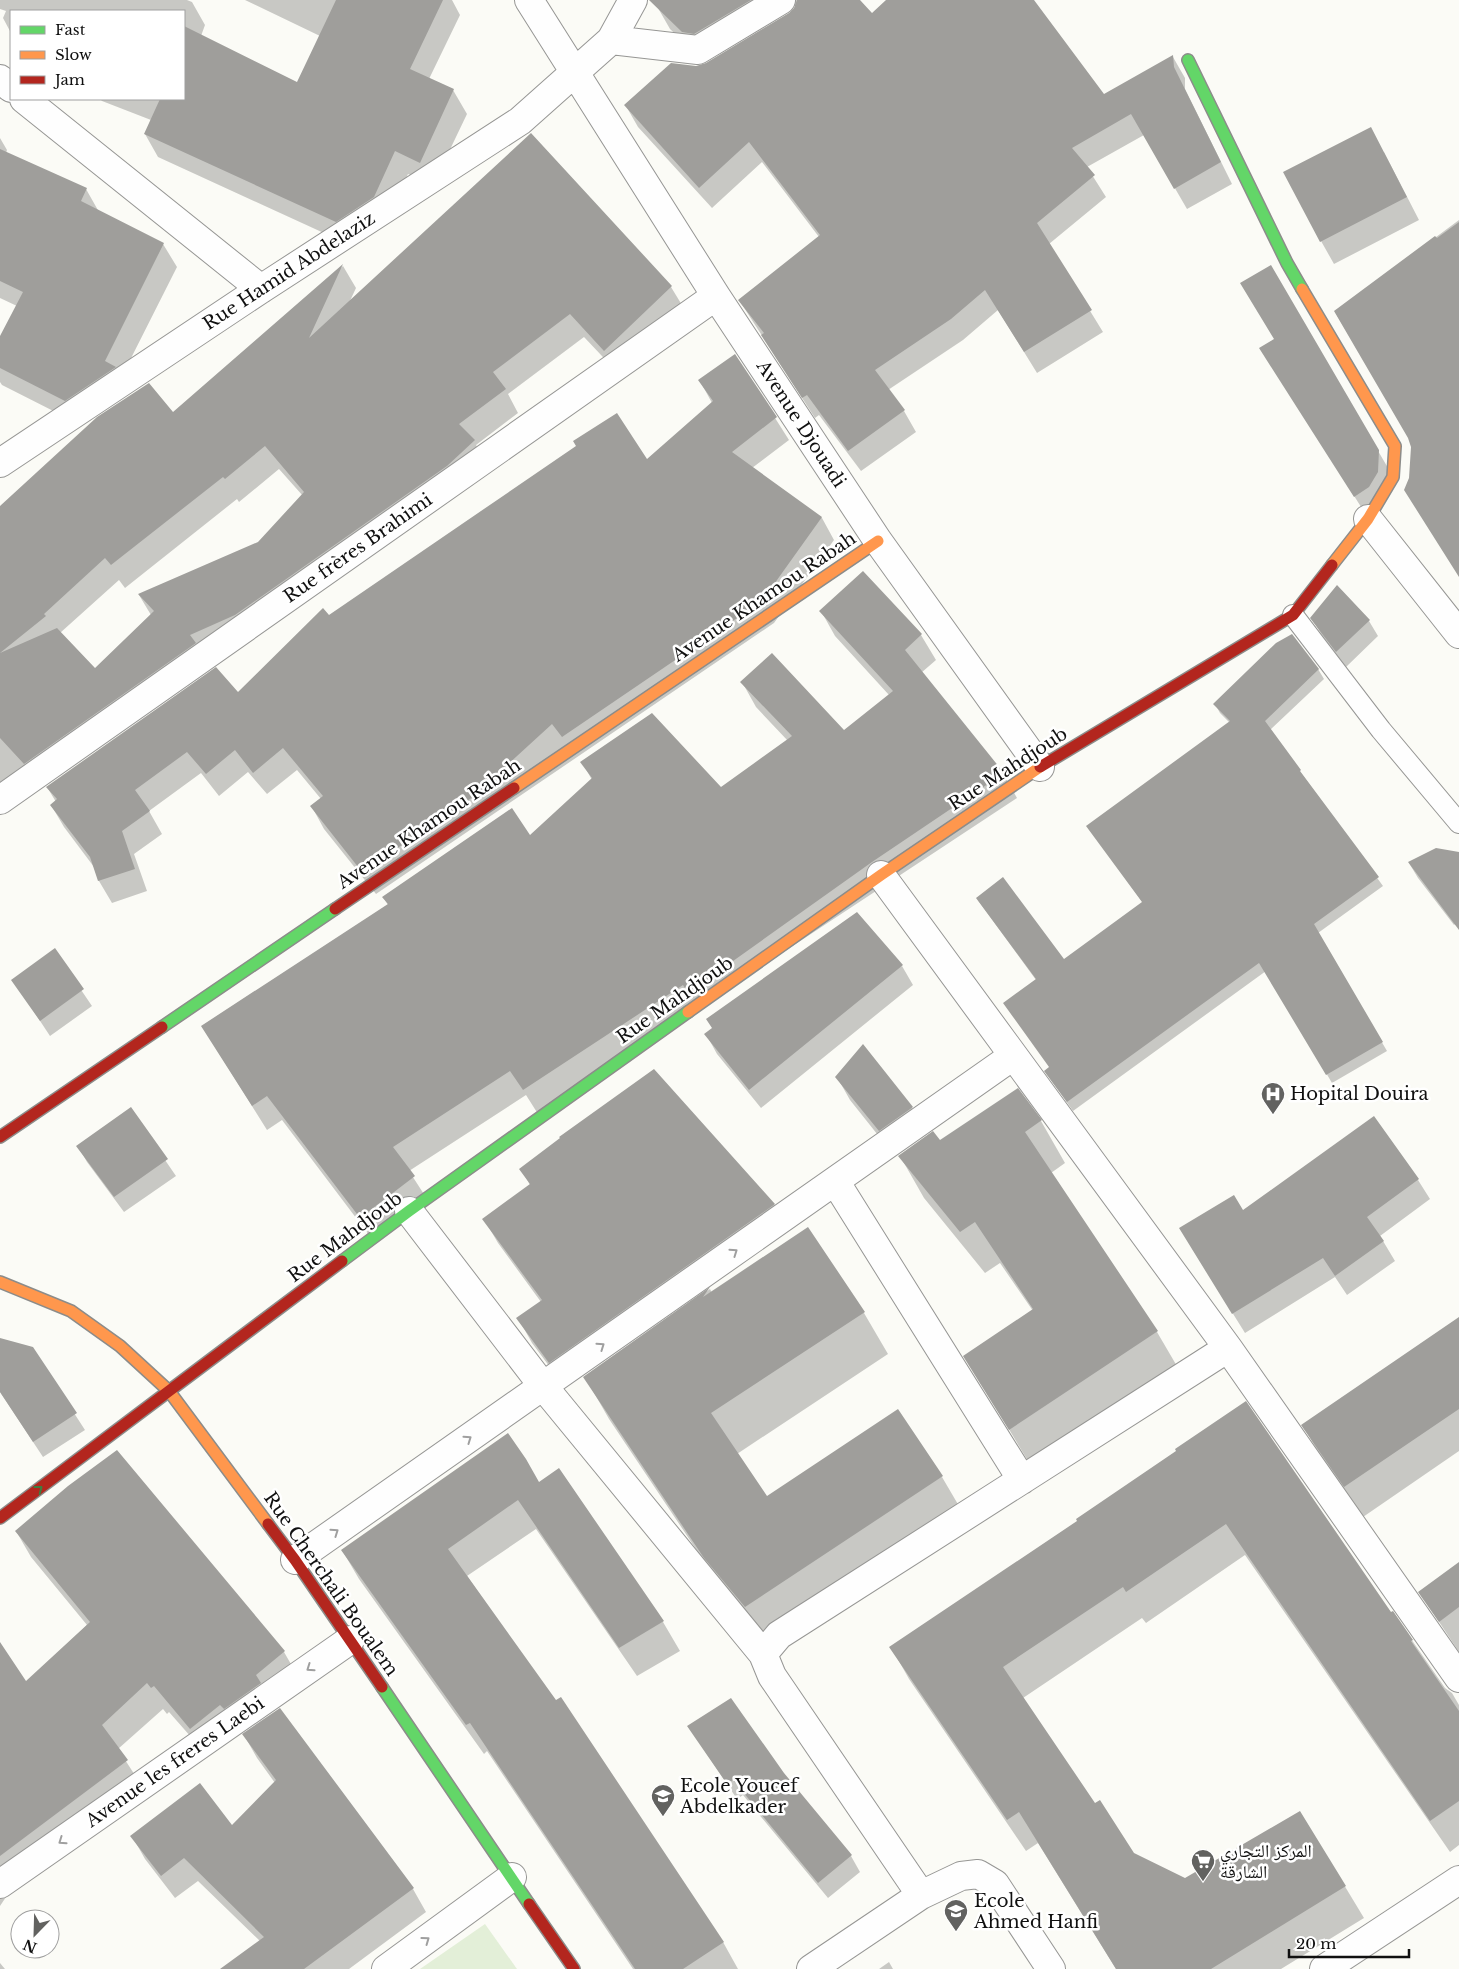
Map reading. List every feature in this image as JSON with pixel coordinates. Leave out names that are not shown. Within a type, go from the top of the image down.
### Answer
[{"type":"street","name":"Avenue Djouadi","points":[[529,0],[716,296],[878,541],[1040,767]]},
{"type":"street","name":"Rue Hamid Abdelaziz","points":[[0,463],[261,289],[520,121],[611,40],[633,0]]},
{"type":"street","points":[[611,40],[698,50],[781,0]]},
{"type":"street","name":"Rue Mahdjoub","points":[[0,1518],[168,1390],[409,1211],[881,875],[1040,767],[1293,614],[1368,519],[1393,477],[1395,446],[1287,263],[1188,60]]},
{"type":"street","points":[[0,79],[10,87]]},
{"type":"street","points":[[25,100],[261,289]]},
{"type":"street","name":"Rue frères Brahimi","points":[[0,800],[716,296]]},
{"type":"street","points":[[1368,519],[1459,634]]},
{"type":"street","name":"Avenue Khamou Rabah","points":[[0,1137],[878,541]]},
{"type":"street","points":[[881,875],[1228,1348],[1459,1678]]},
{"type":"street","points":[[295,1560],[1013,1056]]},
{"type":"street","points":[[835,1181],[1022,1480]]},
{"type":"street","points":[[409,1211],[543,1386],[763,1654],[772,1676],[921,1895]]},
{"type":"street","name":"Rue Cherchali Boualem","points":[[0,1282],[71,1311],[120,1346],[168,1390],[295,1560],[574,1969]]},
{"type":"street","points":[[763,1654],[779,1635],[1228,1348]]},
{"type":"street","name":"Avenue les freres Laebi","points":[[0,1884],[350,1640]]},
{"type":"street","points":[[811,1969],[921,1895],[960,1876],[978,1874],[995,1884],[1051,1969]]},
{"type":"street","points":[[386,1969],[512,1876]]},
{"type":"street","points":[[1324,1969],[1459,1880]]},
{"type":"lane","points":[[1293,614],[1381,730],[1459,823]]},
{"type":"green space","points":[[485,1924],[517,1969],[420,1969]]},
{"type":"building","points":[[336,0],[443,0],[410,69],[454,89],[420,163],[395,151],[374,197],[336,222],[144,134],[160,100],[185,100],[185,26],[297,82]]},
{"type":"building","points":[[649,0],[751,0],[694,34],[682,32]]},
{"type":"building","points":[[797,0],[860,0],[872,13],[886,0],[1034,0],[1104,94],[1173,55],[1174,67],[1221,162],[1174,189],[1131,114],[1072,148],[1095,175],[1037,223],[1092,310],[1024,352],[985,290],[951,319],[875,370],[905,410],[848,451],[807,395],[802,398],[761,335],[764,333],[738,300],[820,235],[749,142],[699,188],[624,105],[671,63],[696,66],[706,63],[789,13],[794,8]]},
{"type":"building","points":[[1371,127],[1407,197],[1320,242],[1283,172]]},
{"type":"building","points":[[531,133],[672,286],[604,351],[570,314],[493,372],[506,389],[459,424],[475,440],[447,466],[235,615],[190,635],[196,643],[24,764],[0,738],[0,506],[97,417],[149,383],[173,412],[343,264],[309,338]],"holes":[[[265,446],[304,492],[258,542],[138,594],[154,611],[95,668],[57,628],[0,653],[46,616],[44,614],[105,558],[111,565],[223,477],[225,479]]]},
{"type":"building","points":[[0,149],[87,188],[81,201],[164,243],[105,361],[116,367],[65,401],[0,368],[0,336],[23,292],[0,281]]},
{"type":"building","points":[[1459,222],[1459,577],[1404,490],[1409,478],[1411,447],[1408,438],[1334,311],[1435,236],[1437,238]]},
{"type":"building","points":[[1271,265],[1379,450],[1378,472],[1369,487],[1354,497],[1259,348],[1274,339],[1240,283]]},
{"type":"building","points":[[735,354],[777,417],[732,452],[822,517],[762,601],[562,737],[552,724],[493,778],[495,782],[362,872],[310,806],[323,796],[283,748],[253,773],[235,750],[206,774],[187,752],[135,790],[150,811],[122,831],[135,869],[98,881],[90,857],[50,805],[57,799],[46,787],[216,667],[238,692],[323,608],[329,615],[576,446],[573,441],[617,413],[647,459],[713,401],[698,380]]},
{"type":"building","points":[[863,571],[922,634],[905,650],[1004,773],[872,862],[688,993],[683,985],[523,1090],[510,1071],[393,1147],[415,1176],[360,1218],[267,1096],[252,1106],[201,1026],[388,904],[382,897],[512,808],[530,835],[592,778],[580,762],[652,713],[721,787],[792,736],[740,682],[772,653],[844,730],[893,691],[819,611]]},
{"type":"building","points":[[1337,585],[1370,620],[1336,652],[1310,618]]},
{"type":"building","points":[[1292,634],[1319,669],[1265,721],[1379,877],[1314,924],[1383,1042],[1326,1075],[1259,963],[1067,1102],[1044,1071],[1049,1067],[1003,1003],[1036,979],[976,898],[1003,877],[1064,959],[1142,902],[1086,826],[1230,721],[1213,704],[1276,643]]},
{"type":"building","points":[[1436,848],[1459,852],[1459,930],[1408,862]]},
{"type":"building","points":[[857,912],[903,965],[749,1090],[704,1034],[712,1028],[706,1019]]},
{"type":"building","points":[[55,948],[84,989],[40,1021],[11,980]]},
{"type":"building","points":[[863,1044],[913,1107],[879,1131],[835,1077]]},
{"type":"building","points":[[654,1069],[775,1204],[549,1363],[516,1318],[542,1300],[482,1219],[530,1184],[519,1169],[559,1137]]},
{"type":"building","points":[[1018,1088],[1042,1120],[1025,1132],[1158,1331],[1009,1430],[963,1356],[1033,1309],[975,1222],[960,1232],[898,1156],[933,1131],[940,1140]]},
{"type":"building","points":[[131,1107],[168,1159],[114,1197],[76,1146]]},
{"type":"building","points":[[1374,1116],[1419,1179],[1367,1217],[1384,1241],[1335,1276],[1323,1258],[1232,1314],[1179,1228],[1234,1195],[1243,1210]]},
{"type":"building","points":[[808,1227],[865,1312],[711,1413],[767,1496],[898,1409],[943,1476],[745,1607],[704,1558],[583,1377],[710,1287],[703,1297]]},
{"type":"building","points":[[1459,1317],[1459,1409],[1344,1487],[1301,1425]]},
{"type":"building","points":[[0,1338],[33,1347],[77,1413],[33,1442],[0,1392]]},
{"type":"building","points":[[1246,1401],[1391,1612],[1393,1611],[1413,1640],[1411,1641],[1459,1711],[1459,1801],[1430,1821],[1226,1524],[1126,1592],[1123,1587],[1003,1667],[1095,1803],[1100,1800],[1134,1853],[1185,1878],[1300,1811],[1346,1886],[1211,1969],[1116,1969],[1019,1812],[1007,1820],[889,1647],[1077,1521],[1076,1519]]},
{"type":"building","points":[[508,1433],[539,1482],[559,1468],[664,1621],[619,1648],[518,1500],[448,1549],[556,1700],[561,1697],[724,1942],[683,1969],[635,1969],[470,1723],[466,1725],[341,1550]]},
{"type":"building","points":[[117,1450],[285,1651],[256,1675],[261,1683],[224,1709],[220,1705],[190,1729],[154,1686],[151,1688],[147,1683],[102,1725],[128,1760],[0,1856],[0,1642],[26,1681],[90,1622],[15,1531],[68,1486]]},
{"type":"building","points":[[1459,1562],[1459,1607],[1439,1622],[1418,1592]]},
{"type":"building","points":[[731,1698],[784,1773],[852,1855],[818,1883],[733,1780],[727,1784],[687,1726]]},
{"type":"building","points":[[280,1708],[414,1888],[304,1969],[220,1969],[264,1937],[184,1858],[161,1876],[130,1836],[200,1783],[232,1825],[276,1780],[242,1734]]},
{"type":"traffic: fast","points":[[1188,60],[1287,263],[1302,289]]},
{"type":"traffic: fast","points":[[162,1027],[335,909]]},
{"type":"traffic: fast","points":[[342,1261],[688,1012]]},
{"type":"traffic: fast","points":[[382,1687],[529,1904]]},
{"type":"traffic: slow","points":[[1302,289],[1395,446],[1393,477],[1368,519],[1332,565]]},
{"type":"traffic: slow","points":[[514,788],[878,541]]},
{"type":"traffic: slow","points":[[688,1012],[881,875],[1040,767]]},
{"type":"traffic: slow","points":[[0,1282],[71,1311],[120,1346],[169,1391],[268,1524]]},
{"type":"traffic: jam","points":[[1040,767],[1293,615],[1332,565]]},
{"type":"traffic: jam","points":[[335,909],[514,788]]},
{"type":"traffic: jam","points":[[0,1137],[162,1027]]},
{"type":"traffic: jam","points":[[0,1518],[342,1261]]},
{"type":"traffic: jam","points":[[268,1524],[382,1687]]},
{"type":"traffic: jam","points":[[529,1904],[574,1969]]},
{"type":"place","name":"Hopital Douira","points":[[1273,1115]]},
{"type":"place","name":"Ecole Youcef Abdelkader","points":[[663,1817]]},
{"type":"place","name":"المركز التجاري الشارقة","points":[[1203,1882]]},
{"type":"place","name":"Ecole Ahmed Hanfi","points":[[956,1932]]}]
